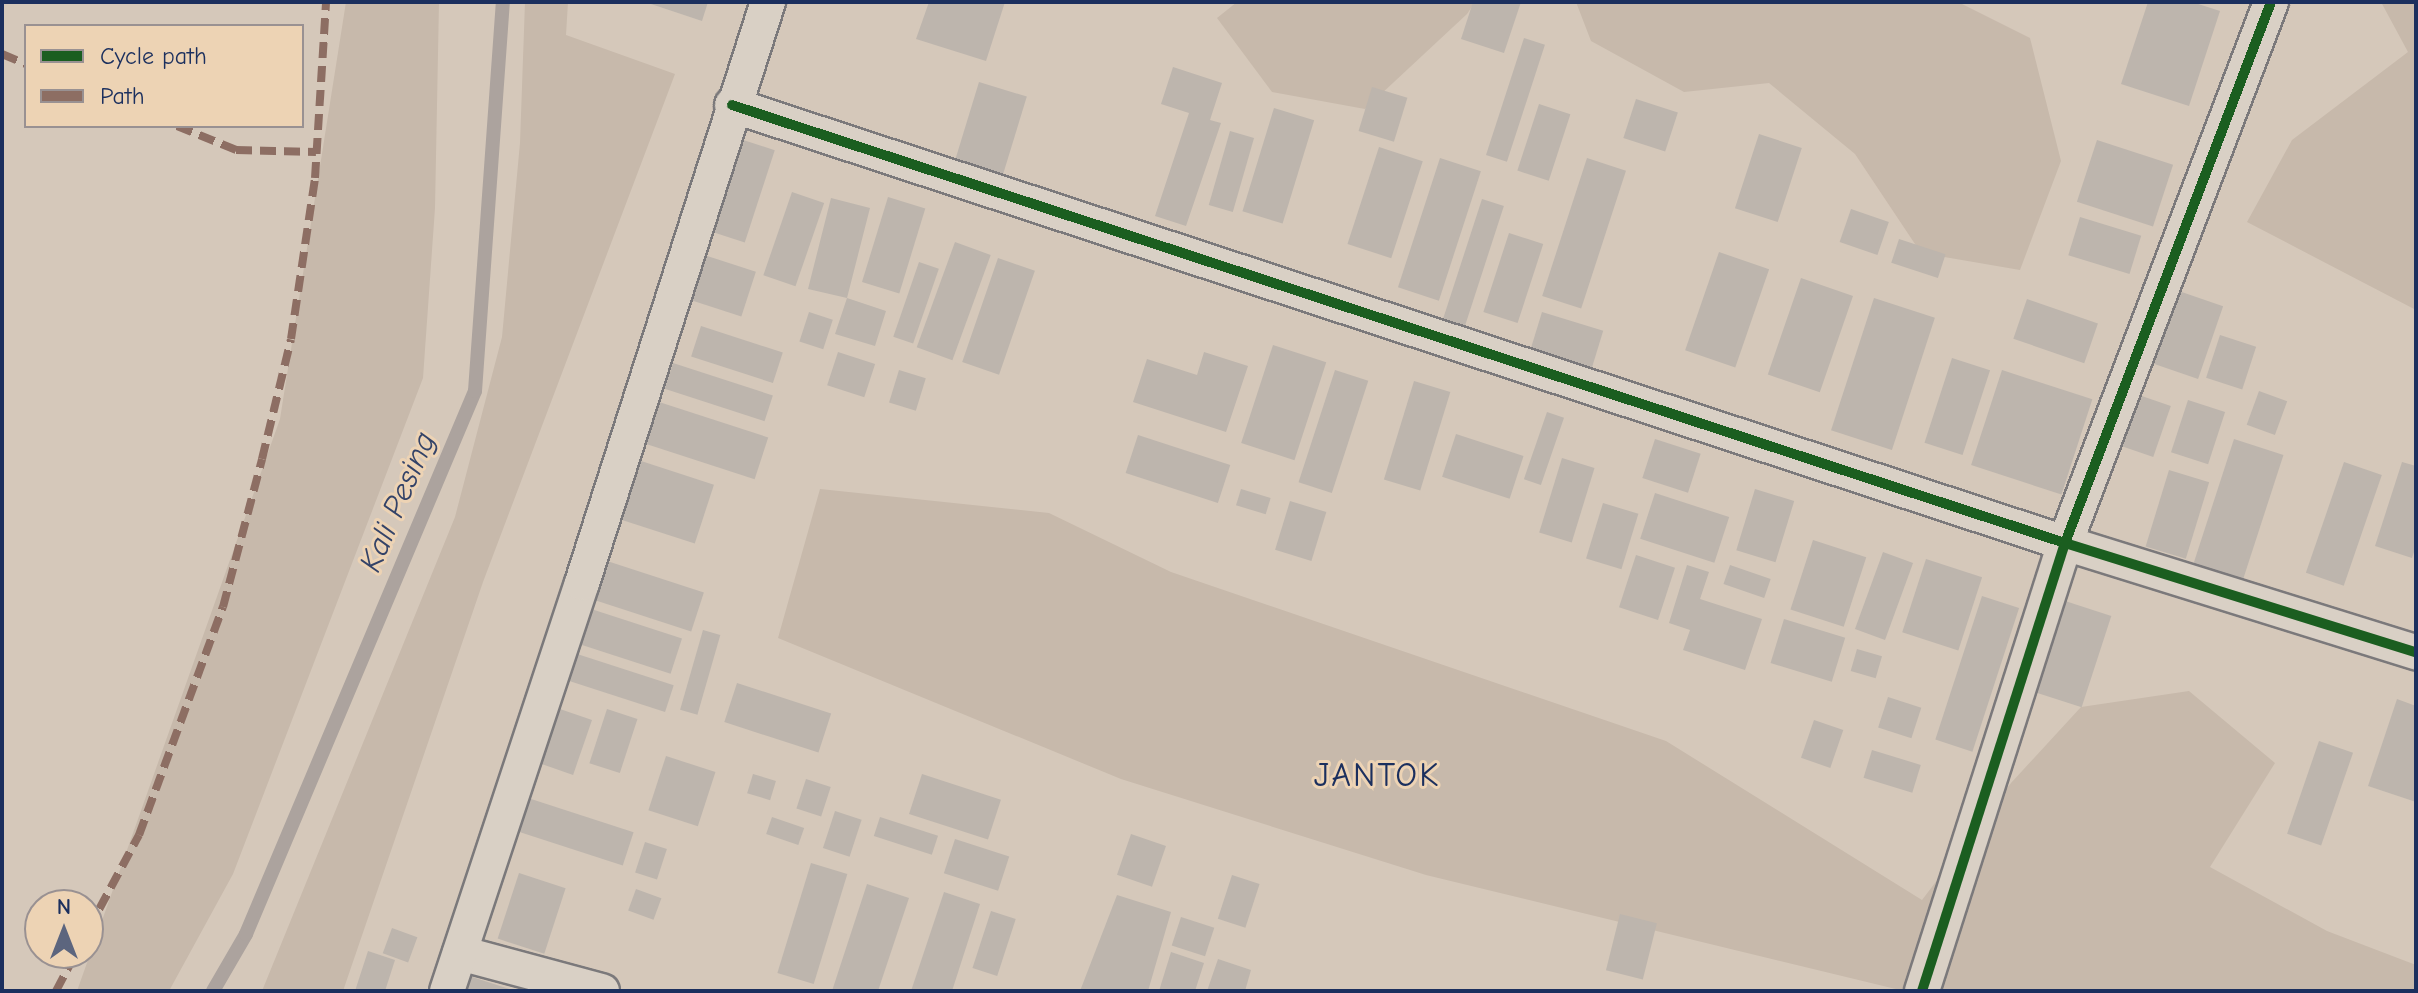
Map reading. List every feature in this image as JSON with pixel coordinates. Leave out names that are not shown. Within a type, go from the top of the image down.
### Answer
[{"type":"street","points":[[447,991],[582,583],[732,105],[768,2]]},
{"type":"street","points":[[1922,991],[2065,543],[2271,2]]},
{"type":"street","points":[[732,105],[2065,543],[2416,652]]},
{"type":"street","points":[[460,953],[602,991]]},
{"type":"shaded area","points":[[346,2],[439,2],[435,208],[423,378],[233,874],[169,991],[77,991],[85,969],[104,969],[104,915],[280,419]]},
{"type":"shaded area","points":[[525,2],[568,2],[566,35],[675,74],[483,582],[343,991],[262,991],[455,517],[502,337],[520,143]]},
{"type":"shaded area","points":[[1237,2],[1475,2],[1467,14],[1365,109],[1272,92],[1217,18]]},
{"type":"shaded area","points":[[1576,2],[1958,2],[2030,38],[2061,161],[2020,270],[1921,253],[1855,154],[1769,83],[1684,92],[1591,41]]},
{"type":"shaded area","points":[[2381,2],[2416,2],[2416,310],[2247,222],[2292,140],[2408,52]]},
{"type":"shaded area","points":[[820,489],[1049,513],[1171,572],[1666,741],[1922,900],[2011,783],[2081,707],[2189,691],[2275,763],[2210,867],[2327,931],[2416,965],[2416,991],[1904,991],[1426,875],[1121,779],[778,638]]},
{"type":"building","points":[[645,2],[708,2],[702,21]]},
{"type":"building","points":[[929,2],[1005,2],[986,61],[916,39]]},
{"type":"building","points":[[1473,2],[1521,2],[1504,53],[1461,39]]},
{"type":"building","points":[[2148,2],[2192,2],[2220,11],[2189,106],[2121,84]]},
{"type":"building","points":[[1524,38],[1545,45],[1507,162],[1486,155]]},
{"type":"building","points":[[1173,67],[1222,83],[1210,120],[1221,123],[1186,226],[1155,216],[1189,113],[1161,104]]},
{"type":"building","points":[[979,82],[1027,97],[1003,174],[955,159]]},
{"type":"building","points":[[1372,87],[1407,98],[1394,142],[1359,131]]},
{"type":"building","points":[[1636,99],[1678,113],[1665,152],[1623,138]]},
{"type":"building","points":[[1539,104],[1570,114],[1549,181],[1517,171]]},
{"type":"building","points":[[1274,108],[1314,120],[1283,224],[1242,211]]},
{"type":"building","points":[[1230,131],[1254,138],[1233,212],[1209,205]]},
{"type":"building","points":[[1759,134],[1802,148],[1778,222],[1735,208]]},
{"type":"building","points":[[731,136],[775,150],[745,242],[701,228]]},
{"type":"building","points":[[2097,140],[2173,165],[2153,227],[2077,202]]},
{"type":"building","points":[[1379,147],[1423,161],[1391,258],[1347,244]]},
{"type":"building","points":[[1440,158],[1481,171],[1439,301],[1398,287]]},
{"type":"building","points":[[1587,158],[1626,171],[1581,309],[1542,296]]},
{"type":"building","points":[[792,192],[824,203],[795,286],[763,275]]},
{"type":"building","points":[[888,197],[925,208],[899,294],[862,282]]},
{"type":"building","points":[[831,198],[870,208],[847,298],[808,289]]},
{"type":"building","points":[[1482,199],[1504,206],[1463,332],[1441,325]]},
{"type":"building","points":[[1851,209],[1889,222],[1877,255],[1840,242]]},
{"type":"building","points":[[2080,217],[2141,236],[2130,274],[2068,255]]},
{"type":"building","points":[[1509,233],[1543,244],[1518,323],[1483,312]]},
{"type":"building","points":[[1899,239],[1946,254],[1938,278],[1891,263]]},
{"type":"building","points":[[955,242],[991,255],[952,360],[917,347]]},
{"type":"building","points":[[695,252],[756,272],[741,316],[680,297]]},
{"type":"building","points":[[1719,252],[1769,269],[1735,368],[1685,350]]},
{"type":"building","points":[[998,258],[1035,271],[999,375],[962,362]]},
{"type":"building","points":[[919,262],[939,269],[913,344],[893,337]]},
{"type":"building","points":[[1801,278],[1853,296],[1820,392],[1768,374]]},
{"type":"building","points":[[2173,289],[2223,306],[2198,379],[2148,362]]},
{"type":"building","points":[[847,298],[886,311],[875,346],[835,334]]},
{"type":"building","points":[[1874,298],[1935,318],[1892,450],[1831,430]]},
{"type":"building","points":[[2027,299],[2098,323],[2084,363],[2013,339]]},
{"type":"building","points":[[809,312],[833,320],[823,349],[799,341]]},
{"type":"building","points":[[1542,312],[1603,331],[1590,375],[1529,356]]},
{"type":"building","points":[[701,326],[783,353],[773,383],[691,356]]},
{"type":"building","points":[[2220,335],[2256,347],[2242,390],[2206,378]]},
{"type":"building","points":[[1273,345],[1326,362],[1294,460],[1241,443]]},
{"type":"building","points":[[838,352],[875,364],[864,397],[827,385]]},
{"type":"building","points":[[1204,352],[1248,366],[1226,432],[1133,402],[1147,359],[1197,375]]},
{"type":"building","points":[[1952,358],[1990,370],[1963,455],[1924,443]]},
{"type":"building","points":[[673,363],[773,395],[765,421],[665,389]]},
{"type":"building","points":[[899,370],[926,378],[916,411],[889,403]]},
{"type":"building","points":[[1335,370],[1368,381],[1332,493],[1299,482]]},
{"type":"building","points":[[2002,370],[2092,399],[2061,494],[1971,465]]},
{"type":"building","points":[[1414,381],[1450,392],[1420,491],[1384,479]]},
{"type":"building","points":[[2259,391],[2287,401],[2275,435],[2247,425]]},
{"type":"building","points":[[2133,393],[2171,406],[2153,457],[2115,444]]},
{"type":"building","points":[[2188,400],[2225,412],[2208,464],[2171,452]]},
{"type":"building","points":[[656,401],[768,437],[755,479],[642,443]]},
{"type":"building","points":[[1547,412],[1564,418],[1541,485],[1524,479]]},
{"type":"building","points":[[1456,434],[1524,456],[1510,499],[1442,477]]},
{"type":"building","points":[[1138,435],[1230,465],[1218,503],[1126,473]]},
{"type":"building","points":[[1655,439],[1701,454],[1688,493],[1642,478]]},
{"type":"building","points":[[2234,439],[2283,455],[2242,582],[2193,565]]},
{"type":"building","points":[[1562,458],[1595,468],[1572,543],[1539,533]]},
{"type":"building","points":[[635,459],[714,485],[695,544],[616,518]]},
{"type":"building","points":[[2344,462],[2382,475],[2344,586],[2306,573]]},
{"type":"building","points":[[2402,462],[2416,466],[2416,546],[2412,558],[2375,546]]},
{"type":"building","points":[[2169,470],[2209,482],[2186,559],[2146,547]]},
{"type":"building","points":[[1241,489],[1271,498],[1266,514],[1236,505]]},
{"type":"building","points":[[1755,489],[1794,501],[1775,562],[1736,550]]},
{"type":"building","points":[[1655,493],[1729,517],[1714,563],[1640,539]]},
{"type":"building","points":[[1290,501],[1326,512],[1311,561],[1275,550]]},
{"type":"building","points":[[1603,503],[1638,514],[1621,569],[1586,558]]},
{"type":"building","points":[[1813,540],[1866,557],[1844,627],[1790,609]]},
{"type":"building","points":[[1883,552],[1913,563],[1885,640],[1855,629]]},
{"type":"building","points":[[1636,555],[1675,568],[1658,620],[1619,607]]},
{"type":"building","points":[[1926,559],[1982,577],[1958,650],[1902,632]]},
{"type":"building","points":[[604,560],[704,592],[691,631],[591,599]]},
{"type":"building","points":[[1687,565],[1709,572],[1700,599],[1762,619],[1745,670],[1683,650],[1690,630],[1669,623]]},
{"type":"building","points":[[1730,565],[1771,579],[1764,598],[1723,584]]},
{"type":"building","points":[[1982,596],[2019,608],[1972,752],[1935,740]]},
{"type":"building","points":[[2059,599],[2111,616],[2082,707],[2029,690]]},
{"type":"building","points":[[585,607],[682,639],[671,674],[574,642]]},
{"type":"building","points":[[1784,619],[1845,638],[1832,682],[1771,663]]},
{"type":"building","points":[[703,630],[720,635],[697,715],[680,710]]},
{"type":"building","points":[[1857,649],[1882,656],[1876,678],[1851,671]]},
{"type":"building","points":[[571,652],[674,685],[665,712],[562,679]]},
{"type":"building","points":[[737,683],[831,714],[818,753],[724,722]]},
{"type":"building","points":[[1888,697],[1921,708],[1911,738],[1878,727]]},
{"type":"building","points":[[2397,699],[2416,706],[2416,802],[2368,786]]},
{"type":"building","points":[[557,708],[592,720],[573,775],[538,763]]},
{"type":"building","points":[[607,709],[637,719],[620,773],[589,763]]},
{"type":"building","points":[[1814,720],[1843,730],[1830,768],[1801,758]]},
{"type":"building","points":[[2319,741],[2353,753],[2321,845],[2287,834]]},
{"type":"building","points":[[1872,750],[1921,765],[1912,793],[1864,778]]},
{"type":"building","points":[[666,756],[715,772],[698,826],[648,810]]},
{"type":"building","points":[[753,774],[776,781],[770,800],[747,793]]},
{"type":"building","points":[[922,774],[1001,800],[988,840],[909,814]]},
{"type":"building","points":[[806,779],[831,787],[821,817],[796,808]]},
{"type":"building","points":[[528,798],[634,832],[623,866],[517,831]]},
{"type":"building","points":[[835,811],[862,820],[850,857],[823,848]]},
{"type":"building","points":[[772,817],[804,828],[798,845],[766,834]]},
{"type":"building","points":[[880,817],[938,836],[932,855],[874,836]]},
{"type":"building","points":[[1131,834],[1166,846],[1152,887],[1117,875]]},
{"type":"building","points":[[955,839],[1009,857],[998,891],[944,873]]},
{"type":"building","points":[[645,842],[667,849],[657,880],[635,872]]},
{"type":"building","points":[[811,863],[847,874],[814,984],[777,973]]},
{"type":"building","points":[[519,873],[566,888],[544,954],[498,939]]},
{"type":"building","points":[[1232,875],[1260,884],[1245,928],[1218,919]]},
{"type":"building","points":[[867,884],[909,898],[878,991],[832,991]]},
{"type":"building","points":[[636,889],[661,898],[654,920],[628,911]]},
{"type":"building","points":[[944,892],[980,904],[952,991],[911,991]]},
{"type":"building","points":[[1117,895],[1171,912],[1148,991],[1080,991]]},
{"type":"building","points":[[991,911],[1016,919],[997,976],[972,968]]},
{"type":"building","points":[[1620,914],[1657,923],[1643,979],[1606,970]]},
{"type":"building","points":[[1181,917],[1214,928],[1205,956],[1172,946]]},
{"type":"building","points":[[392,928],[417,937],[408,963],[383,953]]},
{"type":"building","points":[[368,951],[395,960],[385,991],[355,991]]},
{"type":"building","points":[[1171,952],[1204,963],[1195,991],[1159,991]]},
{"type":"building","points":[[1218,959],[1251,970],[1245,991],[1207,991]]},
{"type":"building","points":[[460,973],[512,990],[512,991],[454,991]]},
{"type":"waterway","name":"Kali Pesing","points":[[213,991],[246,934],[475,391],[503,2]]},
{"type":"marked path","points":[[104,900],[139,835],[223,607],[262,459],[291,339],[315,178],[326,2]]},
{"type":"marked path","points":[[2,54],[24,63]]},
{"type":"marked path","points":[[182,128],[236,150],[316,152]]},
{"type":"marked path","points":[[56,991],[68,969]]},
{"type":"cycle path","points":[[1922,991],[2065,543],[2271,2]]},
{"type":"cycle path","points":[[732,105],[2065,543],[2416,652]]},
{"type":"district","name":"JANTOK","points":[[1377,776]]}]
